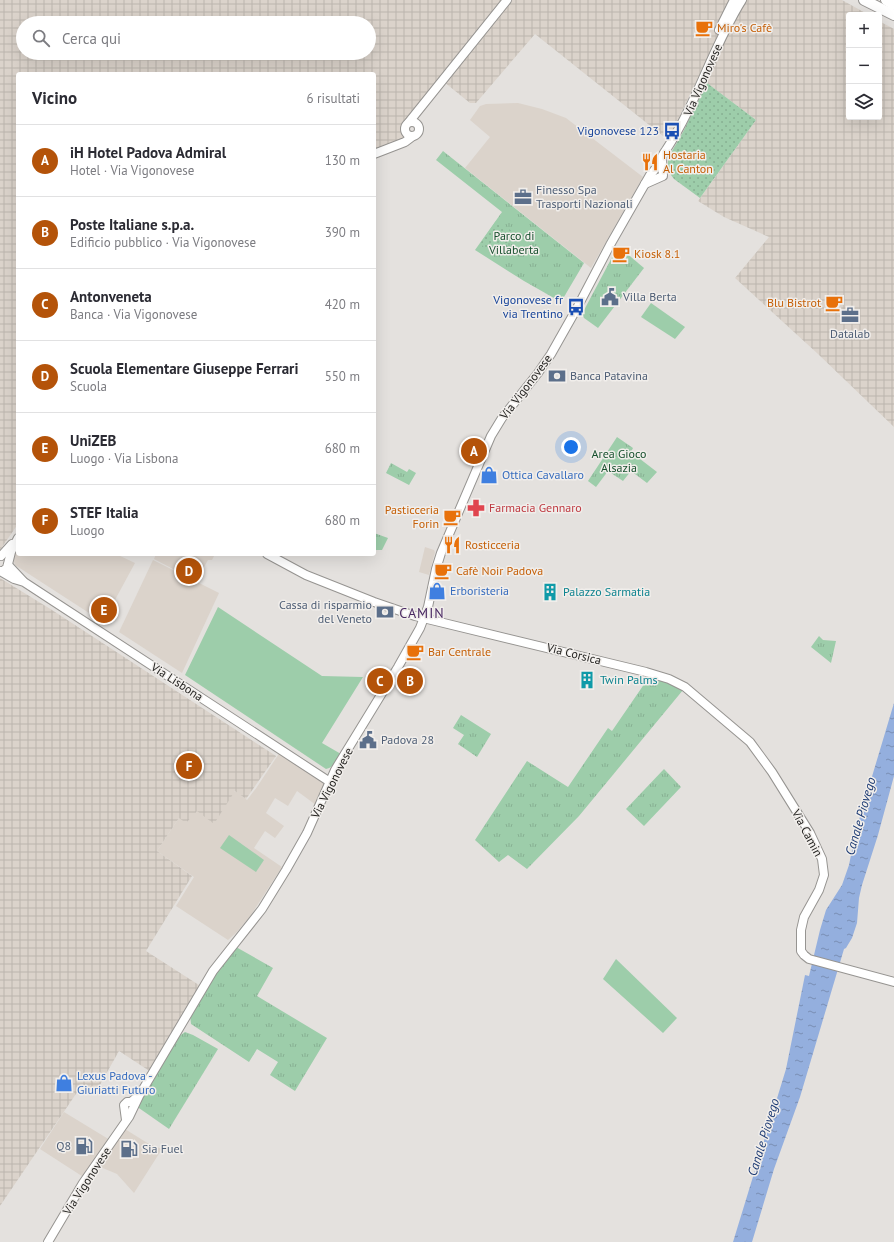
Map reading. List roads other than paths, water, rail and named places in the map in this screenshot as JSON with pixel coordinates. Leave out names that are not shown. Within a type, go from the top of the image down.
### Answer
[{"type":"highway","points":[[864,0],[894,15]]},
{"type":"highway","points":[[886,0],[894,5]]},
{"type":"street","points":[[395,146],[424,102],[507,0]]},
{"type":"street","name":"Via Vigonovese","points":[[48,1242],[83,1183],[126,1120],[130,1107],[139,1096],[213,971],[249,927],[275,890],[307,833],[338,765],[409,649],[424,618],[441,552],[491,436],[502,418],[542,368],[551,354],[645,184],[658,173],[662,158],[674,138],[726,15],[739,0]]},
{"type":"street","points":[[376,153],[405,142],[419,132],[420,128],[418,125],[424,102]]},
{"type":"street","points":[[407,126],[415,122],[418,125]]},
{"type":"street","points":[[407,126],[408,134],[413,136]]},
{"type":"street","points":[[0,557],[16,540]]},
{"type":"street","points":[[8,564],[16,543]]},
{"type":"street","name":"Via Corsica","points":[[271,556],[306,575],[374,602],[424,618],[663,676],[685,687],[714,711]]},
{"type":"street","name":"Via Lisbona","points":[[0,557],[6,558],[8,564],[24,582],[330,782]]},
{"type":"street","name":"Via Lisbona","points":[[0,571],[5,570],[8,564]]},
{"type":"street","name":"Via Lisbona","points":[[0,571],[14,579],[24,582]]},
{"type":"street","name":"Via Camin","points":[[714,711],[750,742],[803,822],[820,855],[823,864],[823,880],[804,917],[801,930],[802,951],[804,955],[809,959],[894,982]]},
{"type":"water","points":[[894,703],[894,776],[878,835],[862,885],[859,898],[857,923],[852,938],[844,949],[800,1097],[774,1169],[752,1242],[733,1242],[786,1069],[805,975],[809,976],[826,910],[842,885],[849,865],[856,830]]},
{"type":"place","name":"Miro's Cafè","points":[[704,28]]},
{"type":"place","name":"Vigonovese 123","points":[[672,131]]},
{"type":"place","name":"Hostaria Al Canton","points":[[650,162]]},
{"type":"place","name":"Finesso Spa Trasporti Nazionali","points":[[523,197]]},
{"type":"place","name":"Kiosk 8.1","points":[[621,254]]},
{"type":"place","name":"Villa Berta","points":[[610,297]]},
{"type":"place","name":"Blu Bistrot","points":[[834,303]]},
{"type":"place","name":"Vigonovese fr via Trentino","points":[[576,307]]},
{"type":"place","name":"Datalab","points":[[850,315]]},
{"type":"place","name":"Banca Patavina","points":[[557,376]]},
{"type":"place","name":"iH Hotel Padova Admiral","points":[[474,451]]},
{"type":"place","name":"Ottica Cavallaro","points":[[489,475]]},
{"type":"place","name":"Farmacia Gennaro","points":[[476,508]]},
{"type":"place","name":"Pasticceria Forin","points":[[452,517]]},
{"type":"place","name":"Rosticceria","points":[[452,545]]},
{"type":"place","name":"Scuola Elementare Giuseppe Ferrari","points":[[189,571]]},
{"type":"place","name":"Cafè Noir Padova","points":[[443,571]]},
{"type":"place","name":"Erboristeria","points":[[437,591]]},
{"type":"place","name":"Palazzo Sarmatia","points":[[550,592]]},
{"type":"place","name":"UniZEB","points":[[104,610]]},
{"type":"place","name":"Cassa di risparmio del Veneto","points":[[385,612]]},
{"type":"place","name":"Bar Centrale","points":[[415,652]]},
{"type":"place","name":"Twin Palms","points":[[587,680]]},
{"type":"place","name":"Antonveneta","points":[[380,681]]},
{"type":"place","name":"Poste Italiane s.p.a.","points":[[410,681]]},
{"type":"place","name":"Padova 28","points":[[368,740]]},
{"type":"place","name":"STEF Italia","points":[[189,766]]},
{"type":"place","name":"Lexus Padova - Giuriatti Futuro","points":[[64,1083]]},
{"type":"place","name":"Q8","points":[[84,1146]]},
{"type":"place","name":"Sia Fuel","points":[[129,1149]]},
{"type":"district","name":"CAMIN","points":[[422,613]]},
{"type":"park label","name":"Parco di Villaberta","points":[[514,243]]},
{"type":"park label","name":"Area Gioco Alsazia","points":[[619,461]]},
{"type":"water label","name":"Canale Piovego","points":[[860,816]]},
{"type":"water label","name":"Canale Piovego","points":[[763,1137]]}]
